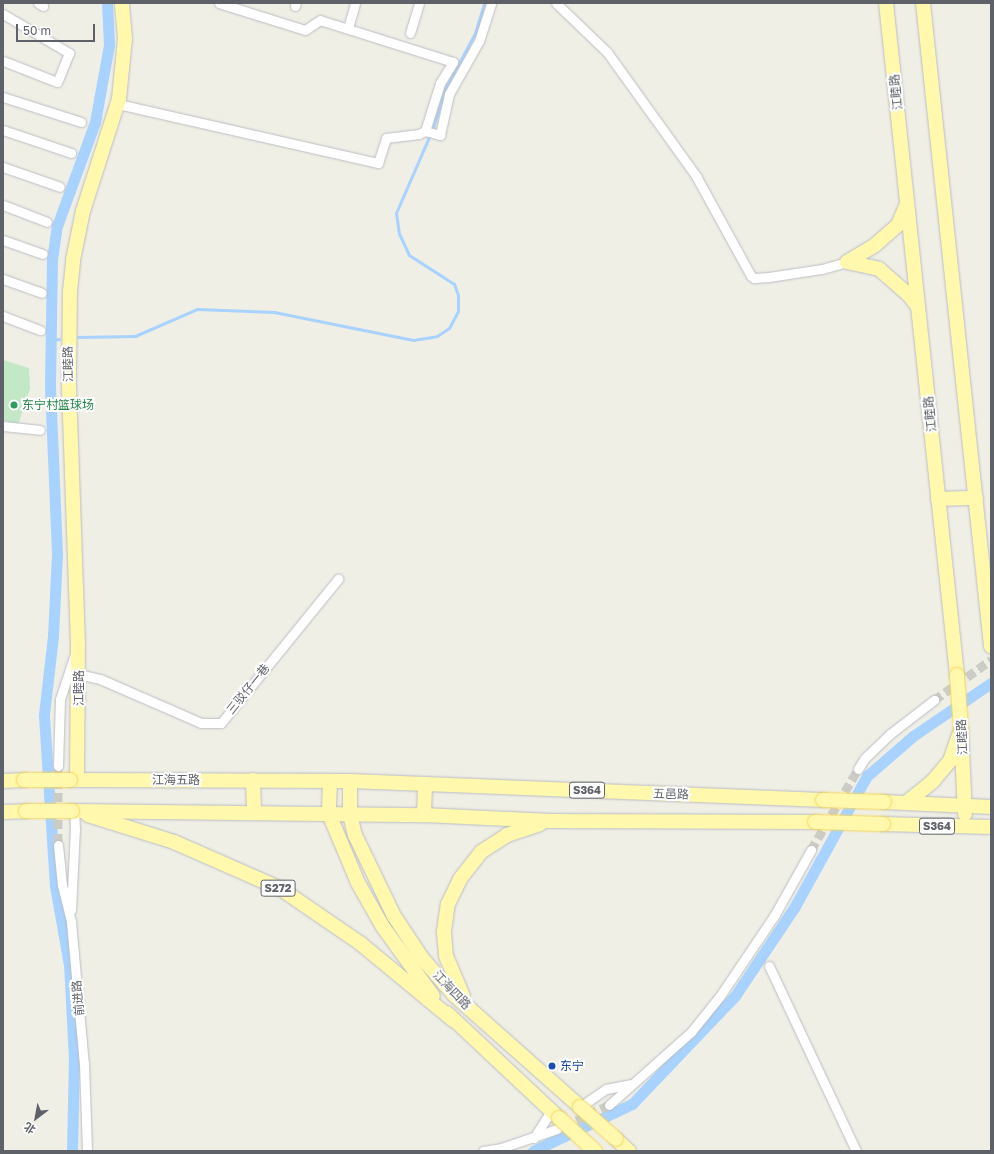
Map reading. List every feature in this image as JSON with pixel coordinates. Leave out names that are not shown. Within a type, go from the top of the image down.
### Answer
[{"type":"main road","name":"江睦路","points":[[73,780],[78,645],[68,381],[70,291],[73,260],[83,211],[118,104],[125,39],[122,3]]},
{"type":"main road","name":"江睦路","points":[[886,3],[957,675],[962,729],[965,826]]},
{"type":"main road","points":[[923,3],[991,646]]},
{"type":"main road","points":[[847,262],[875,245],[898,225],[907,202]]},
{"type":"main road","points":[[847,262],[879,269],[908,294],[918,308]]},
{"type":"main road","points":[[938,499],[976,498]]},
{"type":"main road","points":[[906,803],[933,781],[950,761],[962,729]]},
{"type":"main road","name":"江海五路","points":[[3,780],[350,781]]},
{"type":"main road","points":[[254,780],[254,813]]},
{"type":"main road","name":"S272","points":[[329,814],[330,781]]},
{"type":"main road","name":"五邑路","points":[[350,781],[991,807]]},
{"type":"main road","name":"江海四路","points":[[350,781],[350,814],[355,835],[394,916],[422,958],[471,1010],[629,1151]]},
{"type":"main road","points":[[424,815],[425,784]]},
{"type":"main road","name":"S272","points":[[73,811],[174,842],[280,889],[360,943],[453,1020]]},
{"type":"main road","name":"S272","points":[[3,812],[73,811],[350,814]]},
{"type":"main road","name":"江海四路","points":[[329,814],[358,883],[383,927],[411,968],[453,1020],[556,1119],[595,1151]]},
{"type":"main road","name":"S364","points":[[350,814],[424,815],[550,821],[815,822],[991,828]]},
{"type":"main road","points":[[471,1010],[454,980],[446,956],[444,931],[448,904],[460,879],[482,852],[507,835],[550,821]]},
{"type":"main road","points":[[358,883],[374,877]]},
{"type":"street","points":[[118,104],[378,163],[386,138],[420,134],[425,131],[440,83],[453,62],[320,20],[305,30],[219,3]]},
{"type":"street","points":[[348,28],[355,3]]},
{"type":"street","points":[[410,33],[419,3]]},
{"type":"street","points":[[425,131],[438,135],[443,127],[449,94],[479,41],[491,3]]},
{"type":"street","points":[[556,3],[607,52],[691,169],[751,276],[770,277],[822,269],[847,262]]},
{"type":"street","points":[[3,14],[69,53],[57,82],[3,61]]},
{"type":"street","points":[[3,97],[81,122]]},
{"type":"street","points":[[3,130],[71,154]]},
{"type":"street","points":[[3,167],[60,187]]},
{"type":"street","points":[[3,205],[47,222]]},
{"type":"street","points":[[3,240],[43,254]]},
{"type":"street","points":[[3,279],[42,293]]},
{"type":"street","points":[[3,316],[40,330]]},
{"type":"street","points":[[3,426],[40,430]]},
{"type":"street","name":"三驳仔一巷","points":[[78,674],[100,679],[201,723],[221,723],[338,579]]},
{"type":"street","points":[[58,766],[60,699],[78,645]]},
{"type":"street","points":[[858,769],[864,758],[890,734],[934,700]]},
{"type":"street","points":[[71,922],[75,829],[73,811]]},
{"type":"street","name":"前进路","points":[[58,845],[62,885],[71,922],[84,1064],[87,1151]]},
{"type":"street","points":[[609,1105],[691,1032],[720,996],[774,916],[811,850]]},
{"type":"street","points":[[769,966],[856,1151]]},
{"type":"street","points":[[580,1107],[606,1089],[633,1084]]},
{"type":"street","points":[[534,1138],[556,1119]]},
{"type":"street","points":[[483,1151],[534,1138],[556,1119]]},
{"type":"green space","name":"东宁村篮球场","points":[[3,360],[29,368],[30,389],[18,425],[3,420]]},
{"type":"waterway","points":[[72,1151],[74,1059],[69,965],[55,886],[44,714],[53,636],[57,553],[50,386],[52,260],[57,226],[95,122],[109,45],[107,3]]},
{"type":"waterway","points":[[78,337],[135,336],[197,309],[274,312],[413,340],[437,336],[449,328],[458,311],[458,295],[454,284],[409,255],[399,234],[396,213],[433,128],[445,89],[475,33],[484,3]]},
{"type":"waterway","points":[[52,340],[59,339]]},
{"type":"waterway","points":[[533,1151],[632,1104],[735,996],[794,908],[867,776],[913,736],[991,683]]},
{"type":"tunnel","points":[[934,700],[991,660]]},
{"type":"tunnel","points":[[58,766],[58,845]]},
{"type":"tunnel","points":[[811,850],[858,769]]},
{"type":"tunnel","points":[[564,1126],[609,1105]]},
{"type":"place","name":"东宁村篮球场","points":[[14,405]]},
{"type":"place","name":"东宁","points":[[552,1066]]}]
